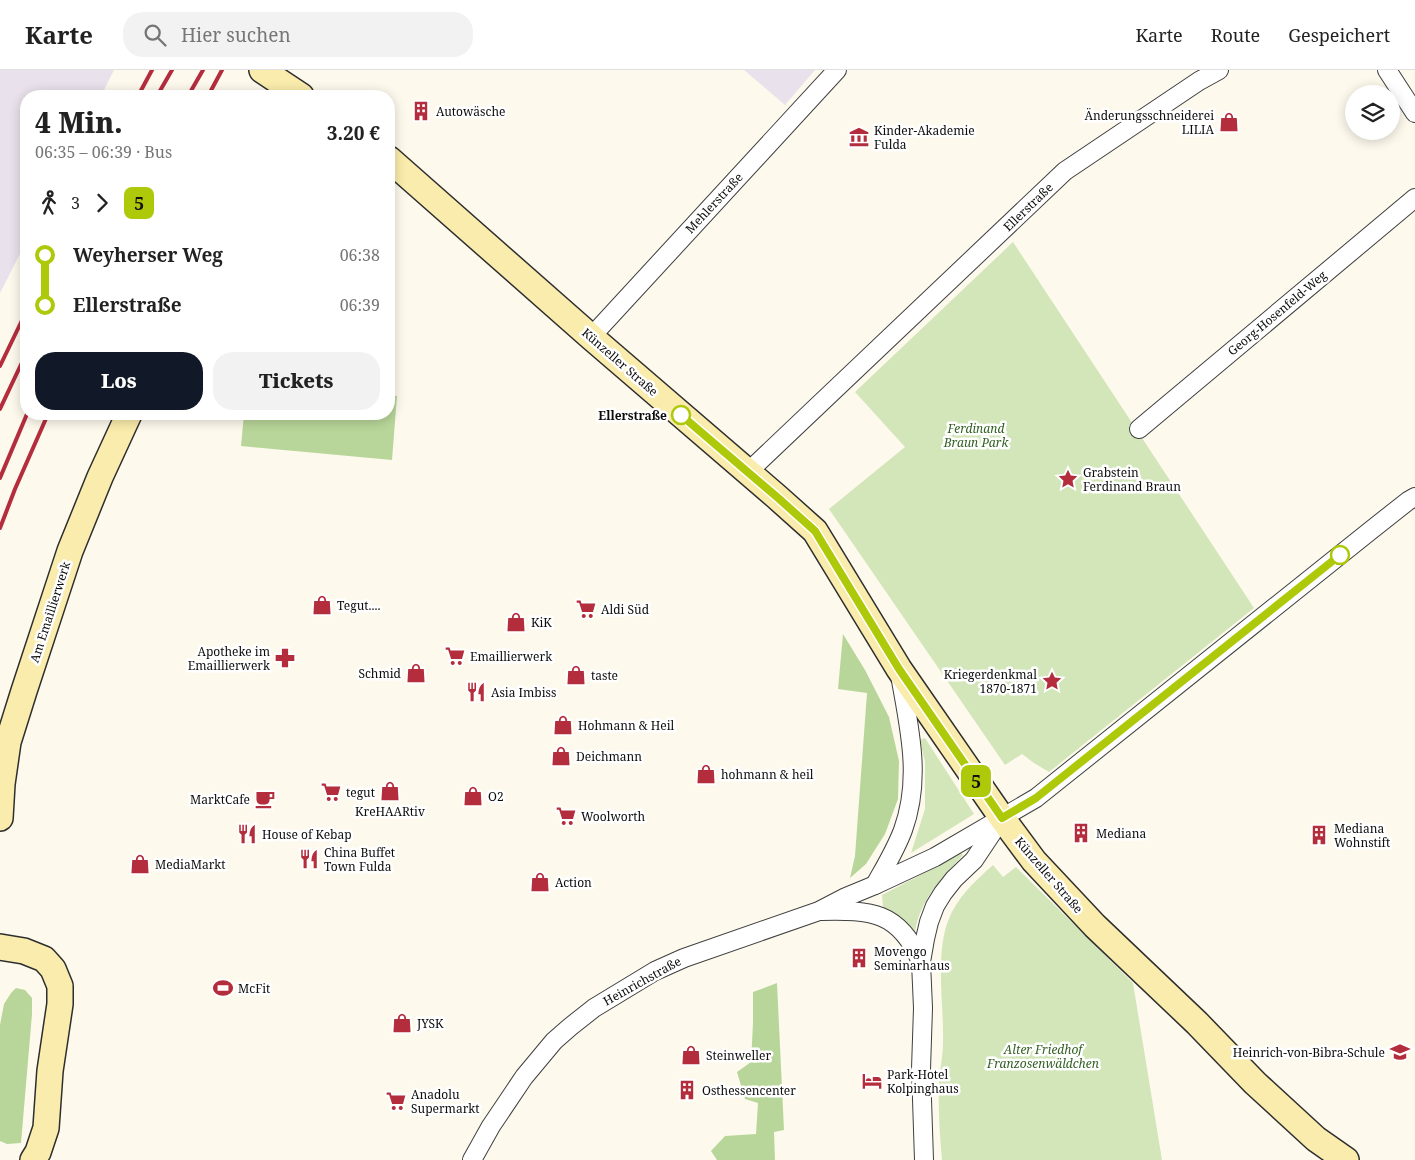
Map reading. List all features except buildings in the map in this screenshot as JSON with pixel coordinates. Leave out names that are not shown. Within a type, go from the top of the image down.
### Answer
[{"type":"main road","points":[[265,72],[292,90]]},
{"type":"main road","name":"Künzeller Straße","points":[[395,170],[815,531],[899,669],[1034,861],[1095,926],[1197,1023],[1255,1083],[1316,1139],[1346,1160]]},
{"type":"main road","name":"Am Emaillierwerk","points":[[0,818],[2,784],[8,742],[24,691],[70,552],[100,476],[126,420]]},
{"type":"main road","points":[[0,947],[24,951],[44,959],[53,969],[60,986],[60,1004],[50,1072],[46,1128],[34,1160]]},
{"type":"main road","points":[[46,1128],[55,1160]]},
{"type":"street","name":"Mehlerstraße","points":[[591,337],[837,70]]},
{"type":"street","name":"Ellerstraße","points":[[748,472],[1065,171],[1219,70]]},
{"type":"street","points":[[1387,70],[1415,114]]},
{"type":"street","name":"Georg-Hosenfeld-Weg","points":[[1138,428],[1415,198]]},
{"type":"street","name":"Heinrichstraße","points":[[472,1160],[491,1126],[524,1077],[554,1041],[594,1008],[655,971],[684,958],[819,911],[875,885],[935,856],[1036,798],[1415,497]]},
{"type":"street","points":[[875,885],[903,831],[912,794],[914,774],[913,752],[899,669]]},
{"type":"street","points":[[924,1160],[921,1069],[923,1008],[920,962],[929,922],[942,893],[974,860],[1002,818]]},
{"type":"street","points":[[819,911],[848,910],[884,917],[896,925],[903,933],[914,947],[920,962]]},
{"type":"shaded area","points":[[0,70],[114,70],[104,90],[20,90],[20,254],[0,293]]},
{"type":"shaded area","points":[[744,70],[815,70],[785,105]]},
{"type":"green space","name":"Ferdinand Braun Park","points":[[1013,242],[1254,608],[1049,772],[1022,754],[1005,765],[829,509],[905,447],[855,392]]},
{"type":"green space","points":[[395,396],[397,396],[392,460],[241,446],[243,420],[395,420]]},
{"type":"green space","points":[[843,634],[865,670],[889,717],[899,761],[898,799],[885,834],[866,864],[850,878],[855,856],[867,693],[838,689]]},
{"type":"green space","points":[[925,738],[974,814],[911,853],[925,809],[925,762],[920,740]]},
{"type":"green space","points":[[960,852],[963,855],[939,881],[927,900],[915,932],[901,918],[883,907],[882,895]]},
{"type":"green space","name":"Alter Friedhof Franzosenwäldchen","points":[[993,865],[1003,877],[1016,867],[1133,983],[1162,1160],[942,1160],[939,1097],[943,1048],[941,965],[944,935],[956,904],[973,883]]},
{"type":"green space","points":[[777,983],[784,1130],[774,1132],[775,1160],[717,1160],[711,1151],[725,1136],[756,1134],[758,1103],[745,1099],[737,1072],[751,1062],[753,992]]},
{"type":"green space","points":[[16,988],[25,990],[32,998],[32,1014],[21,1143],[7,1144],[0,1141],[0,1025],[4,1004]]},
{"type":"railway","points":[[141,90],[152,70]]},
{"type":"railway","points":[[160,90],[172,70]]},
{"type":"railway","points":[[191,90],[203,70]]},
{"type":"railway","points":[[211,90],[222,70]]},
{"type":"railway","points":[[0,366],[20,324]]},
{"type":"railway","points":[[0,409],[20,367]]},
{"type":"railway","points":[[0,478],[24,420]]},
{"type":"railway","points":[[0,528],[45,420]]},
{"type":"bus line","name":"5","points":[[681,415],[815,531],[899,669],[1002,818],[1036,798],[1340,555]]},
{"type":"place","name":"Autowäsche","points":[[421,111]]},
{"type":"place","name":"Änderungsschneiderei LILIA","points":[[1229,122]]},
{"type":"place","name":"Kinder-Akademie Fulda","points":[[859,137]]},
{"type":"place","name":"Ellerstraße","points":[[681,415]]},
{"type":"place","name":"Grabstein Ferdinand Braun","points":[[1068,479]]},
{"type":"place","name":"Tegut....","points":[[322,605]]},
{"type":"place","name":"Aldi Süd","points":[[586,609]]},
{"type":"place","name":"KiK","points":[[516,622]]},
{"type":"place","name":"Emaillierwerk","points":[[455,656]]},
{"type":"place","name":"Apotheke im Emaillierwerk","points":[[285,658]]},
{"type":"place","name":"Schmid","points":[[416,673]]},
{"type":"place","name":"taste","points":[[576,675]]},
{"type":"place","name":"Kriegerdenkmal 1870-1871","points":[[1052,681]]},
{"type":"place","name":"Asia Imbiss","points":[[476,692]]},
{"type":"place","name":"Hohmann & Heil","points":[[563,725]]},
{"type":"place","name":"Deichmann","points":[[561,756]]},
{"type":"place","name":"hohmann & heil","points":[[706,774]]},
{"type":"place","name":"KreHAARtiv","points":[[390,791]]},
{"type":"place","name":"tegut","points":[[331,792]]},
{"type":"place","name":"O2","points":[[473,796]]},
{"type":"place","name":"MarktCafe","points":[[265,799]]},
{"type":"place","name":"Woolworth","points":[[566,816]]},
{"type":"place","name":"Mediana","points":[[1081,833]]},
{"type":"place","name":"House of Kebap","points":[[247,834]]},
{"type":"place","name":"Mediana Wohnstift","points":[[1319,835]]},
{"type":"place","name":"China Buffet Town Fulda","points":[[309,859]]},
{"type":"place","name":"MediaMarkt","points":[[140,864]]},
{"type":"place","name":"Action","points":[[540,882]]},
{"type":"place","name":"Movengo Seminarhaus","points":[[859,958]]},
{"type":"place","name":"McFit","points":[[223,988]]},
{"type":"place","name":"JYSK","points":[[402,1023]]},
{"type":"place","name":"Heinrich-von-Bibra-Schule","points":[[1400,1052]]},
{"type":"place","name":"Steinweller","points":[[691,1055]]},
{"type":"place","name":"Park-Hotel Kolpinghaus","points":[[872,1081]]},
{"type":"place","name":"Osthessencenter","points":[[687,1090]]},
{"type":"place","name":"Anadolu Supermarkt","points":[[396,1101]]}]
